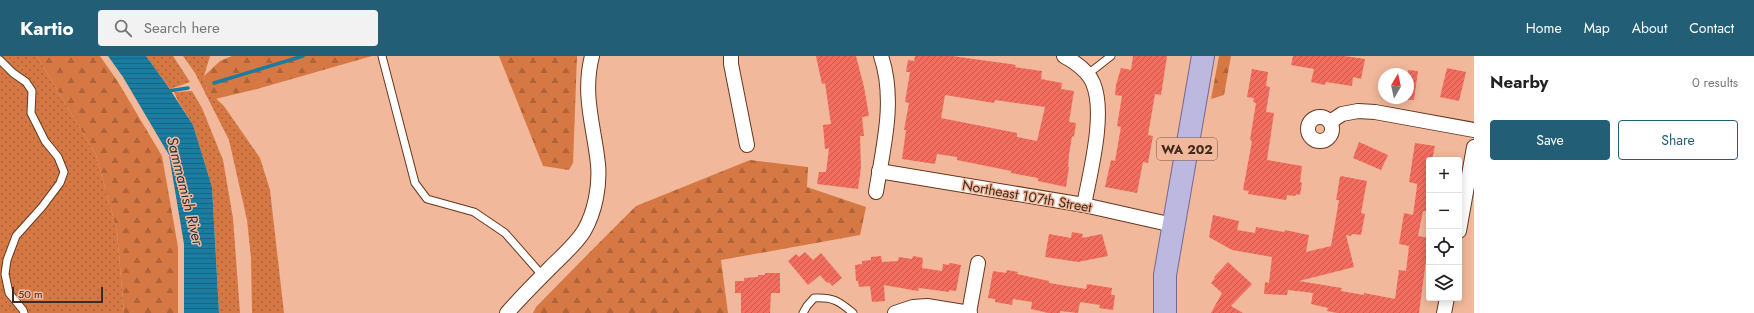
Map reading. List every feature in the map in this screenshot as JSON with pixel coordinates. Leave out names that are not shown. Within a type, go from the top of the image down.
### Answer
[{"type":"main road","name":"WA 202","points":[[1165,313],[1165,275],[1203,56]]},
{"type":"street","points":[[507,313],[584,231],[592,213],[596,196],[598,164],[588,104],[587,86],[588,72],[592,56]]},
{"type":"street","points":[[731,56],[731,64],[747,145]]},
{"type":"street","points":[[876,192],[888,114],[888,85],[881,56]]},
{"type":"street","points":[[1066,57],[1088,74],[1093,83],[1097,99],[1099,116],[1084,205]]},
{"type":"street","points":[[1330,122],[1342,114],[1358,111],[1375,112],[1474,130]]},
{"type":"street","points":[[1459,229],[1474,147]]},
{"type":"street","name":"Northeast 107th Street","points":[[879,171],[1084,205],[1173,225]]},
{"type":"street","points":[[895,313],[913,307],[927,306],[969,313],[978,263]]},
{"type":"street","points":[[1444,313],[1446,301]]},
{"type":"lane","points":[[382,56],[416,183],[427,199],[474,212],[505,233],[542,275]]},
{"type":"lane","points":[[1088,74],[1111,56]]},
{"type":"lane","points":[[0,60],[13,73],[26,82],[32,91],[31,114],[45,141],[58,157],[64,172],[60,183],[16,236],[7,260],[5,274],[9,293],[24,313]]},
{"type":"lane","points":[[803,313],[814,298],[829,298],[842,304],[854,313]]},
{"type":"green space","points":[[0,56],[37,56],[96,155],[117,231],[124,313],[0,313]]},
{"type":"green space","points":[[37,56],[100,56],[118,82],[162,156],[178,247],[178,313],[124,313],[117,231],[96,155]]},
{"type":"green space","points":[[146,56],[173,56],[190,82],[170,89]]},
{"type":"green space","points":[[183,56],[210,56],[204,76],[207,90],[224,106],[260,158],[270,190],[284,313],[252,313],[251,258],[247,220],[229,140],[195,73]]},
{"type":"green space","points":[[232,56],[372,56],[257,89],[215,99],[207,90],[204,76],[220,61]]},
{"type":"green space","points":[[499,56],[577,56],[573,163],[569,170],[543,166]]},
{"type":"green space","points":[[1219,56],[1231,56],[1224,95],[1211,99]]},
{"type":"green space","points":[[192,91],[202,108],[223,160],[233,218],[240,313],[219,313],[212,187],[193,125],[174,92]]},
{"type":"green space","points":[[750,160],[808,167],[807,187],[866,207],[860,235],[721,260],[728,313],[533,313],[536,307],[636,206]]},
{"type":"water","name":"Sammamish River","points":[[108,56],[146,56],[193,125],[212,187],[219,313],[184,313],[184,244],[169,155],[123,77]]},
{"type":"building","points":[[816,56],[856,56],[864,87],[869,116],[862,117],[864,136],[860,136],[861,167],[858,189],[817,184],[819,172],[826,172],[829,148],[825,149],[823,125],[831,124],[825,83],[822,84]]},
{"type":"building","points":[[915,56],[952,56],[1016,65],[1015,67],[1042,71],[1041,79],[1062,83],[1061,89],[1074,91],[1069,122],[1076,123],[1069,155],[1066,187],[1038,181],[1038,178],[1011,173],[1011,171],[957,160],[957,157],[937,154],[935,164],[902,159],[906,130],[904,130],[909,103],[905,102],[910,72],[906,72],[908,60],[914,61]],"holes":[[[945,95],[994,103],[995,100],[1045,107],[1037,141],[1017,137],[1017,133],[941,118]]]},
{"type":"building","points":[[1133,56],[1167,56],[1161,95],[1155,94],[1148,135],[1153,136],[1148,163],[1143,162],[1137,193],[1105,187],[1111,160],[1115,161],[1121,127],[1117,126],[1122,96],[1115,95],[1116,85],[1121,68],[1131,70]]},
{"type":"building","points":[[1293,56],[1344,56],[1365,59],[1361,79],[1353,77],[1352,86],[1326,82],[1325,85],[1311,82],[1314,69],[1291,65]]},
{"type":"building","points":[[1447,68],[1466,72],[1459,101],[1440,97]]},
{"type":"building","points":[[1252,69],[1268,72],[1266,86],[1270,87],[1266,112],[1274,113],[1267,160],[1302,166],[1300,195],[1287,195],[1286,200],[1248,194],[1249,191],[1243,190],[1252,141],[1250,140],[1256,103],[1253,102],[1254,98],[1247,97]]},
{"type":"building","points":[[1414,71],[1418,71],[1414,100]]},
{"type":"building","points":[[1359,142],[1388,155],[1381,170],[1353,158]]},
{"type":"building","points":[[1415,143],[1435,146],[1433,157],[1426,157],[1426,211],[1423,211],[1418,236],[1426,237],[1426,260],[1419,313],[1337,313],[1327,311],[1328,308],[1311,304],[1313,293],[1288,290],[1287,295],[1264,294],[1265,282],[1269,283],[1272,257],[1232,250],[1209,237],[1213,215],[1239,221],[1237,230],[1255,233],[1256,227],[1284,232],[1285,230],[1309,235],[1306,252],[1331,246],[1339,200],[1336,200],[1340,177],[1367,181],[1361,213],[1365,214],[1361,235],[1346,235],[1354,267],[1299,281],[1342,288],[1341,291],[1364,295],[1364,293],[1395,299],[1399,270],[1406,271],[1409,246],[1399,244],[1404,213],[1413,215],[1417,186],[1417,184],[1409,182]]},
{"type":"building","points":[[1072,232],[1083,234],[1082,238],[1102,234],[1108,256],[1078,262],[1045,257],[1049,234],[1071,238]]},
{"type":"building","points":[[805,252],[813,260],[821,253],[842,278],[832,286],[820,275],[808,285],[788,261],[796,254],[799,257]]},
{"type":"building","points":[[881,256],[882,262],[898,261],[899,257],[912,259],[913,256],[923,258],[922,268],[942,271],[943,264],[949,265],[950,263],[961,265],[956,291],[949,290],[949,292],[919,288],[918,291],[884,285],[885,301],[872,302],[870,286],[859,287],[858,281],[856,281],[855,265],[862,264],[862,261],[871,260],[871,257]]},
{"type":"building","points":[[1228,262],[1252,284],[1231,306],[1243,313],[1211,313],[1222,293],[1211,283],[1215,278],[1214,277]]},
{"type":"building","points":[[1007,270],[1018,272],[1017,274],[1049,281],[1049,283],[1086,289],[1087,284],[1112,288],[1111,295],[1115,295],[1113,310],[1099,308],[1100,305],[1080,302],[1078,313],[1060,311],[1060,313],[1048,313],[1031,309],[1032,302],[1013,299],[1012,305],[995,302],[995,299],[988,298],[993,271],[1006,273]]},
{"type":"building","points":[[765,273],[780,273],[780,293],[771,293],[770,313],[741,313],[741,293],[735,293],[735,281],[744,281],[744,278],[758,277],[758,275],[765,275]]},
{"type":"waterway","points":[[214,83],[303,56]]},
{"type":"waterway","points":[[168,91],[188,88]]}]
